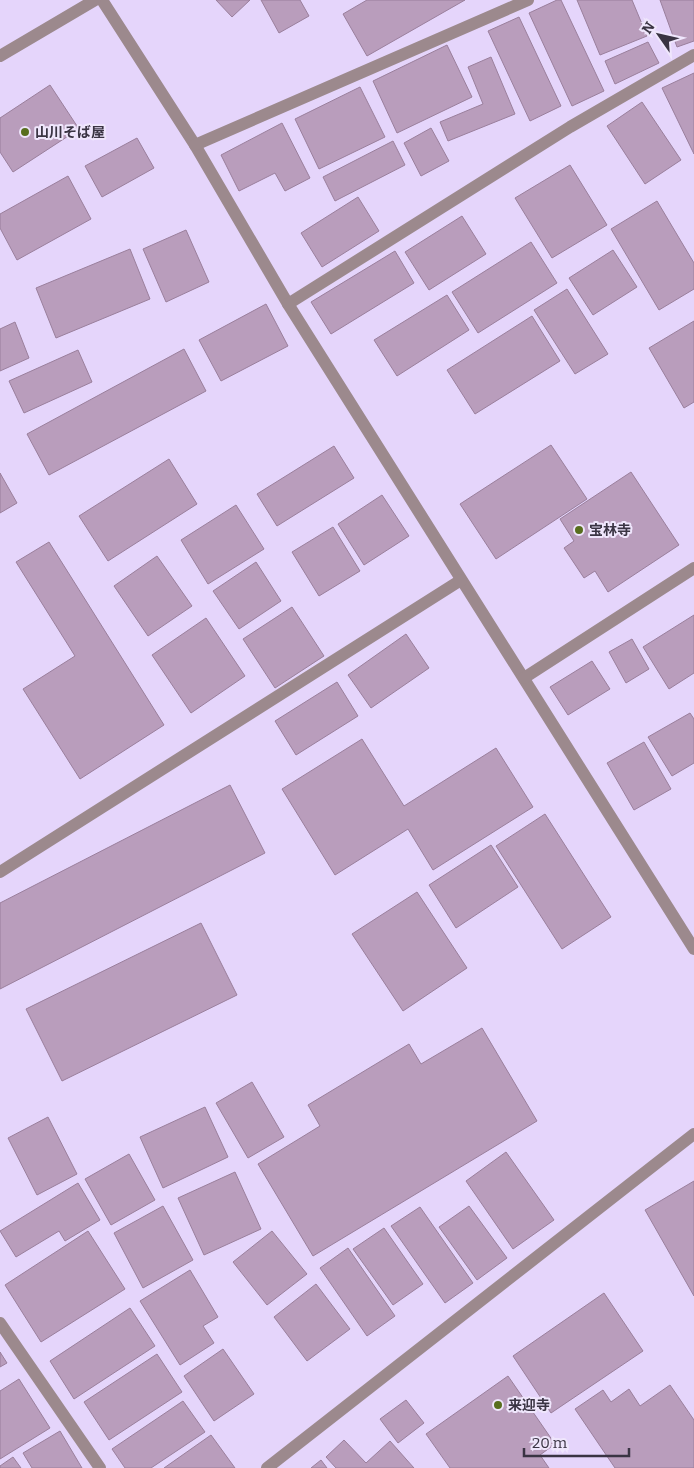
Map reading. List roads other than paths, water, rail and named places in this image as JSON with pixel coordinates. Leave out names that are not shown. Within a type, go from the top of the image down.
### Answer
[{"type":"street","points":[[0,56],[95,0]]},
{"type":"street","points":[[102,0],[195,145],[288,304],[694,949]]},
{"type":"street","points":[[195,145],[528,0]]},
{"type":"street","points":[[288,304],[570,127],[694,55]]},
{"type":"street","points":[[524,678],[694,568]]},
{"type":"street","points":[[0,872],[461,580]]},
{"type":"street","points":[[267,1468],[694,1134]]},
{"type":"street","points":[[0,1323],[100,1468]]},
{"type":"place","name":"山川そば屋","points":[[25,132]]},
{"type":"place","name":"宝林寺","points":[[579,530]]},
{"type":"place","name":"来迎寺","points":[[498,1405]]}]
